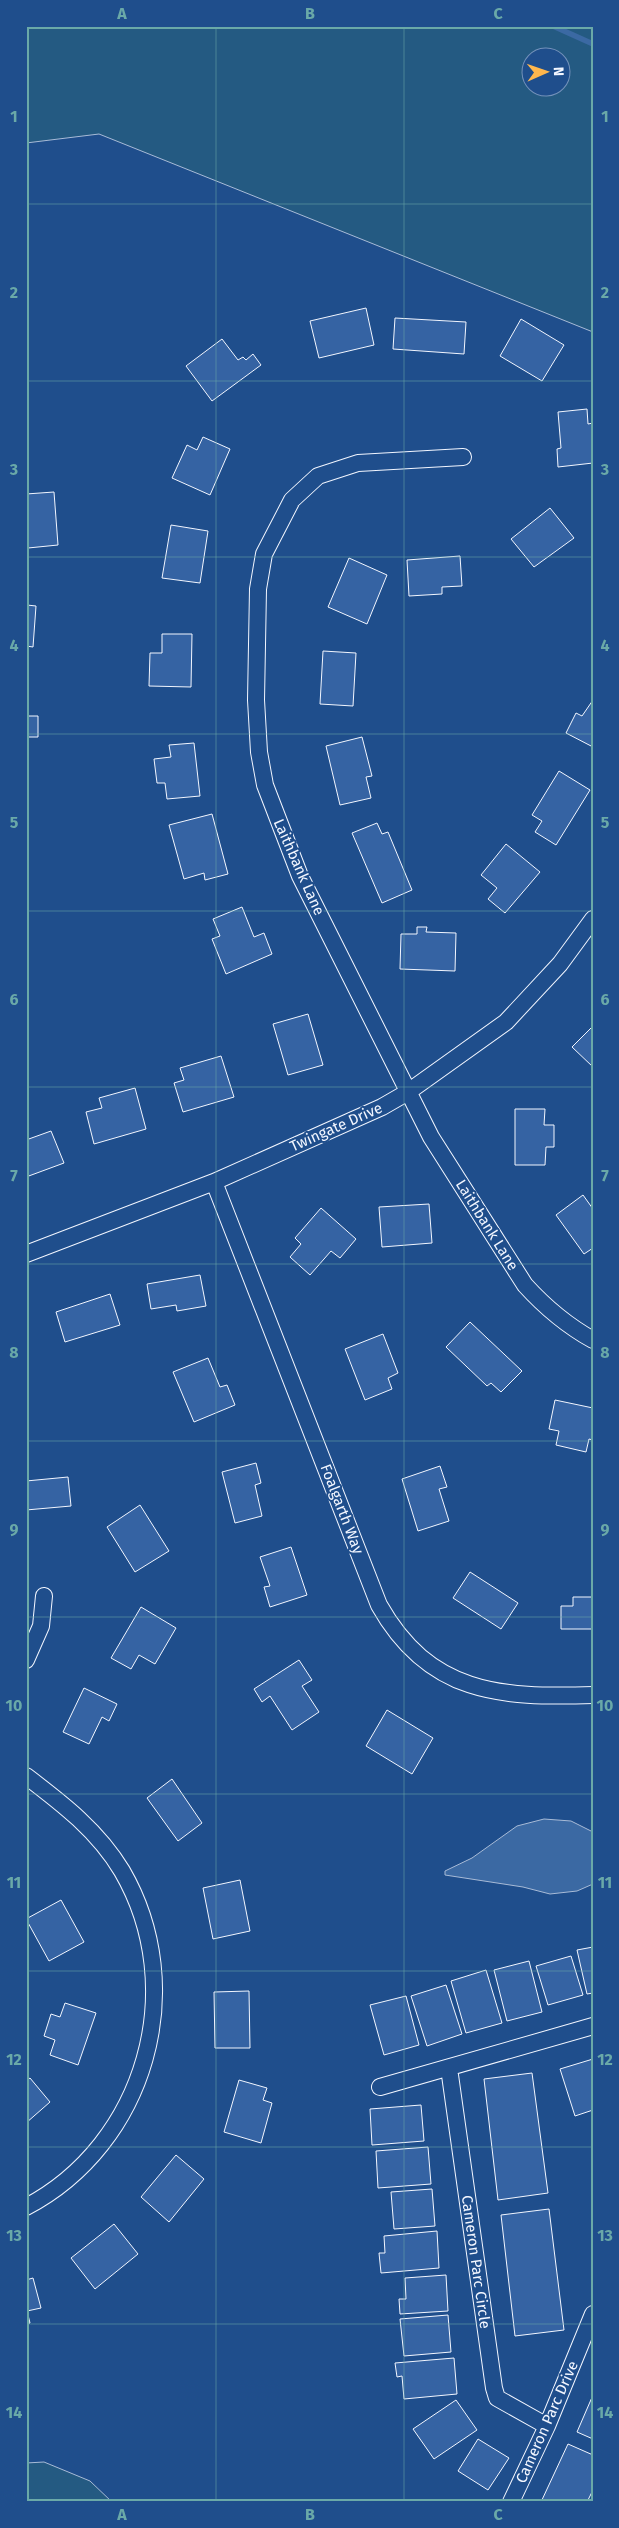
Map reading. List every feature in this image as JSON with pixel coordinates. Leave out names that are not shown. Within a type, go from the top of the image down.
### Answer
[{"type":"street","name":"Laithbank Lane","points":[[463,457],[358,463],[318,476],[292,500],[264,554],[258,589],[256,700],[259,752],[265,785],[300,876],[431,1137],[525,1284],[543,1305],[568,1326],[593,1340]]},
{"type":"street","name":"Twingate Drive","points":[[26,1254],[214,1182],[382,1108],[408,1092],[506,1022],[560,964],[593,919]]},
{"type":"street","name":"Foalgarth Way","points":[[214,1182],[379,1605],[392,1628],[436,1670],[463,1683],[500,1693],[593,1695]]},
{"type":"street","points":[[26,1660],[41,1626],[44,1596]]},
{"type":"street","points":[[26,1776],[79,1817],[106,1847],[123,1872],[140,1911],[153,1952],[155,1994],[151,2035],[136,2085],[114,2130],[84,2165],[48,2196],[26,2207]]},
{"type":"street","points":[[380,2087],[593,2026]]},
{"type":"street","name":"Cameron Parc Circle","points":[[448,2068],[494,2388],[497,2398],[548,2426]]},
{"type":"street","name":"Cameron Parc Drive","points":[[511,2502],[548,2426],[593,2314]]},
{"type":"shaded area","points":[[26,26],[593,26],[593,332],[99,134],[26,143]]},
{"type":"shaded area","points":[[544,1819],[571,1821],[593,1832],[593,1884],[577,1891],[550,1894],[523,1887],[445,1875],[445,1871],[472,1858],[517,1826]]},
{"type":"shaded area","points":[[44,2462],[90,2481],[112,2502],[26,2502],[26,2463]]},
{"type":"building","points":[[366,308],[374,345],[319,358],[310,321]]},
{"type":"building","points":[[395,318],[466,322],[464,354],[393,349]]},
{"type":"building","points":[[521,319],[564,345],[542,381],[500,356]]},
{"type":"building","points":[[222,339],[238,360],[243,357],[246,360],[253,354],[261,365],[212,401],[186,366]]},
{"type":"building","points":[[587,409],[588,424],[593,423],[593,463],[558,467],[557,449],[561,448],[558,412]]},
{"type":"building","points":[[203,437],[230,449],[210,495],[172,478],[187,445],[197,450]]},
{"type":"building","points":[[54,492],[58,545],[28,548],[26,494]]},
{"type":"building","points":[[550,508],[574,538],[534,567],[511,539]]},
{"type":"building","points":[[171,525],[208,531],[200,583],[162,578]]},
{"type":"building","points":[[460,556],[462,586],[442,587],[442,594],[409,596],[407,560]]},
{"type":"building","points":[[349,558],[387,575],[367,624],[328,607]]},
{"type":"building","points":[[26,590],[27,605],[36,606],[33,647],[26,646]]},
{"type":"building","points":[[162,634],[192,634],[191,687],[149,686],[150,653],[162,653]]},
{"type":"building","points":[[323,651],[356,653],[353,706],[320,704]]},
{"type":"building","points":[[593,700],[593,747],[566,733],[576,713],[582,716]]},
{"type":"building","points":[[26,716],[38,716],[38,737],[26,737]]},
{"type":"building","points":[[362,737],[372,776],[366,777],[371,798],[340,805],[326,746]]},
{"type":"building","points":[[194,743],[200,796],[167,799],[165,783],[157,783],[154,759],[171,757],[169,745]]},
{"type":"building","points":[[559,771],[590,790],[556,845],[535,832],[542,821],[532,815]]},
{"type":"building","points":[[212,814],[228,874],[205,880],[204,873],[184,879],[169,825]]},
{"type":"building","points":[[377,823],[382,834],[388,832],[412,890],[382,903],[352,833]]},
{"type":"building","points":[[506,844],[540,872],[505,913],[488,899],[497,888],[481,875]]},
{"type":"building","points":[[242,907],[254,937],[264,933],[272,954],[226,974],[212,939],[220,936],[213,919]]},
{"type":"building","points":[[417,927],[427,927],[426,932],[456,933],[455,971],[400,969],[401,934],[417,934]]},
{"type":"building","points":[[308,1014],[323,1065],[288,1075],[273,1024]]},
{"type":"building","points":[[593,1026],[593,1067],[572,1047]]},
{"type":"building","points":[[221,1056],[234,1097],[183,1112],[174,1083],[184,1080],[180,1068]]},
{"type":"building","points":[[135,1088],[146,1129],[94,1144],[86,1112],[102,1108],[99,1098]]},
{"type":"building","points":[[515,1109],[545,1109],[544,1125],[554,1125],[554,1147],[546,1147],[545,1165],[515,1165]]},
{"type":"building","points":[[51,1131],[64,1163],[26,1177],[26,1140]]},
{"type":"building","points":[[583,1195],[593,1209],[593,1248],[584,1254],[556,1215]]},
{"type":"building","points":[[429,1204],[432,1243],[382,1247],[379,1207]]},
{"type":"building","points":[[321,1208],[356,1239],[340,1258],[331,1251],[310,1275],[290,1257],[301,1244],[295,1238]]},
{"type":"building","points":[[200,1275],[206,1306],[177,1311],[176,1305],[151,1309],[147,1284]]},
{"type":"building","points":[[110,1294],[120,1325],[65,1342],[56,1312]]},
{"type":"building","points":[[470,1322],[522,1371],[501,1392],[491,1383],[487,1386],[446,1347]]},
{"type":"building","points":[[383,1334],[398,1373],[388,1378],[392,1389],[365,1400],[345,1349]]},
{"type":"building","points":[[208,1358],[220,1387],[227,1385],[235,1405],[194,1422],[173,1372]]},
{"type":"building","points":[[555,1400],[593,1408],[593,1440],[589,1439],[586,1452],[556,1445],[559,1431],[549,1429]]},
{"type":"building","points":[[256,1463],[261,1483],[255,1485],[262,1516],[235,1523],[222,1472]]},
{"type":"building","points":[[440,1466],[447,1487],[439,1489],[449,1521],[418,1531],[402,1479]]},
{"type":"building","points":[[68,1477],[71,1506],[26,1510],[26,1481]]},
{"type":"building","points":[[140,1505],[169,1551],[135,1572],[107,1527]]},
{"type":"building","points":[[291,1547],[307,1595],[270,1607],[264,1587],[270,1586],[260,1557]]},
{"type":"building","points":[[470,1572],[518,1603],[501,1629],[453,1598]]},
{"type":"building","points":[[573,1597],[593,1597],[593,1629],[561,1629],[561,1606],[573,1606]]},
{"type":"building","points":[[141,1607],[176,1628],[155,1664],[139,1655],[131,1669],[111,1658]]},
{"type":"building","points":[[299,1660],[312,1680],[302,1686],[319,1712],[292,1730],[270,1696],[262,1702],[254,1689]]},
{"type":"building","points":[[84,1688],[117,1704],[109,1721],[102,1717],[89,1744],[63,1732]]},
{"type":"building","points":[[387,1710],[433,1738],[412,1774],[366,1746]]},
{"type":"building","points":[[172,1779],[202,1823],[178,1841],[147,1798]]},
{"type":"building","points":[[240,1880],[250,1931],[213,1939],[203,1888]]},
{"type":"building","points":[[61,1900],[84,1942],[49,1961],[26,1919]]},
{"type":"building","points":[[593,1947],[593,1993],[587,1994],[577,1950]]},
{"type":"building","points":[[571,1956],[583,1995],[548,2005],[536,1966]]},
{"type":"building","points":[[529,1961],[542,2012],[507,2021],[494,1970]]},
{"type":"building","points":[[486,1970],[502,2023],[466,2033],[451,1981]]},
{"type":"building","points":[[446,1985],[462,2034],[427,2046],[411,1996]]},
{"type":"building","points":[[249,1991],[250,2048],[215,2048],[214,1992]]},
{"type":"building","points":[[406,1996],[419,2045],[384,2055],[370,2005]]},
{"type":"building","points":[[65,2003],[96,2013],[78,2065],[50,2055],[55,2040],[44,2036],[51,2014],[60,2017]]},
{"type":"building","points":[[593,2059],[593,2110],[575,2116],[560,2069]]},
{"type":"building","points":[[532,2073],[548,2193],[498,2200],[484,2079]]},
{"type":"building","points":[[30,2078],[50,2102],[26,2123],[26,2081]]},
{"type":"building","points":[[239,2080],[267,2088],[263,2100],[272,2103],[261,2143],[224,2132]]},
{"type":"building","points":[[421,2105],[424,2141],[372,2145],[370,2109]]},
{"type":"building","points":[[428,2147],[431,2184],[378,2188],[376,2151]]},
{"type":"building","points":[[176,2155],[204,2179],[169,2222],[141,2197]]},
{"type":"building","points":[[432,2189],[435,2226],[394,2229],[391,2192]]},
{"type":"building","points":[[549,2209],[564,2330],[515,2336],[501,2215]]},
{"type":"building","points":[[114,2224],[138,2254],[95,2289],[71,2258]]},
{"type":"building","points":[[437,2231],[439,2268],[381,2273],[379,2253],[385,2253],[384,2236]]},
{"type":"building","points":[[446,2275],[448,2311],[400,2314],[399,2299],[406,2299],[405,2278]]},
{"type":"building","points":[[33,2278],[41,2308],[27,2311],[30,2323],[26,2324],[26,2280]]},
{"type":"building","points":[[448,2315],[451,2352],[404,2356],[400,2319]]},
{"type":"building","points":[[454,2358],[457,2394],[404,2399],[402,2376],[397,2377],[395,2363]]},
{"type":"building","points":[[593,2395],[593,2439],[577,2432]]},
{"type":"building","points":[[456,2400],[477,2430],[434,2459],[413,2429]]},
{"type":"building","points":[[478,2439],[509,2458],[488,2490],[458,2471]]},
{"type":"building","points":[[568,2444],[593,2455],[593,2490],[587,2502],[541,2502]]},
{"type":"waterway","points":[[553,26],[593,44]]}]
